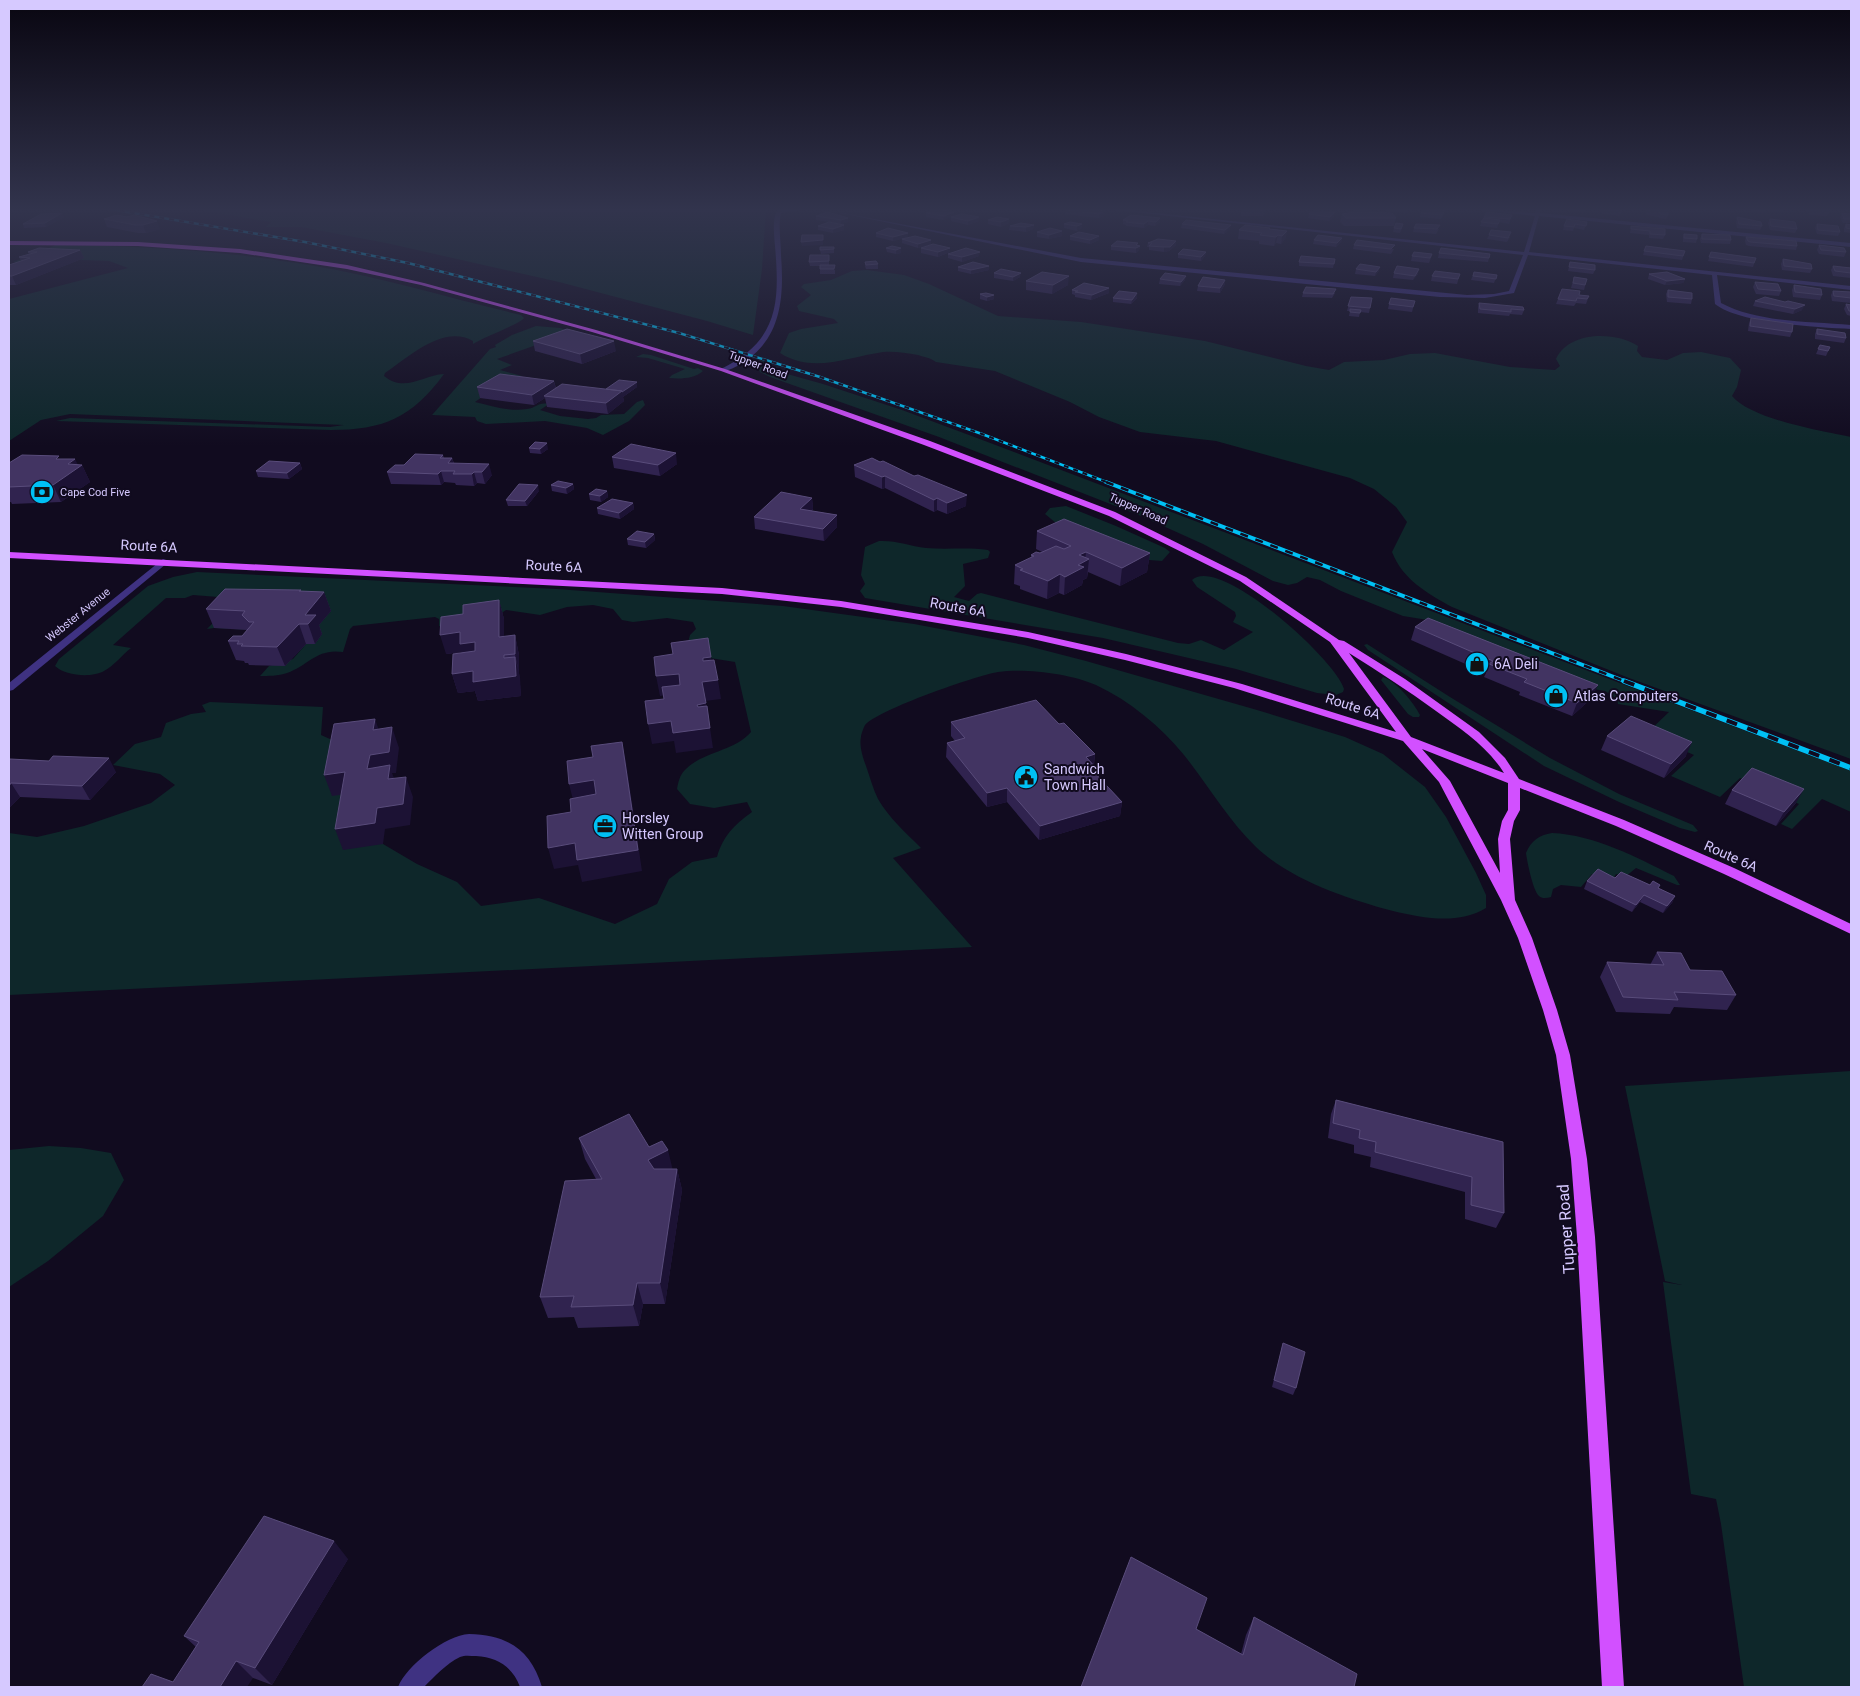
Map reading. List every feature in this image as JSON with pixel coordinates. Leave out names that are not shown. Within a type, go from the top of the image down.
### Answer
[{"type":"main road","name":"Tupper Road","points":[[436,288],[585,328],[723,370],[927,443],[1112,514],[1180,546],[1243,579],[1300,615],[1334,640],[1407,738],[1444,781],[1508,900],[1525,938],[1550,1010],[1563,1055],[1578,1151],[1586,1237],[1613,1687]]},
{"type":"main road","name":"Route 6A","points":[[9,555],[649,586],[841,604],[1028,635],[1126,657],[1283,699],[1407,738],[1670,844],[1851,928]]},
{"type":"main road","points":[[1334,640],[1401,681],[1475,734],[1497,755],[1514,780]]},
{"type":"main road","name":"Tupper Road","points":[[1508,900],[1504,839],[1508,821],[1514,810],[1514,780]]},
{"type":"street","points":[[723,370],[751,356],[762,345],[771,330],[780,288]]},
{"type":"street","points":[[1370,288],[1440,295],[1482,296],[1502,295],[1512,292],[1513,288]]},
{"type":"street","points":[[1716,288],[1718,304],[1730,311],[1760,317],[1851,328]]},
{"type":"street","name":"Webster Avenue","points":[[9,688],[163,562]]},
{"type":"street","points":[[409,1687],[440,1657],[462,1645],[491,1646],[506,1652],[519,1661],[528,1676],[531,1687]]},
{"type":"green space","points":[[51,288],[414,288],[521,315],[524,318],[516,324],[473,344],[473,341],[462,337],[438,339],[415,351],[385,373],[384,376],[399,383],[414,382],[444,374],[432,389],[408,411],[381,424],[331,430],[56,421],[70,418],[330,427],[344,425],[70,414],[41,420],[9,441],[9,299]]},
{"type":"green space","points":[[582,288],[759,288],[753,335]]},
{"type":"green space","points":[[802,288],[938,288],[998,316],[1081,322],[1205,341],[1329,370],[1344,362],[1384,360],[1410,354],[1435,353],[1510,367],[1555,370],[1560,366],[1556,359],[1562,350],[1571,343],[1593,336],[1605,336],[1628,341],[1638,346],[1637,351],[1642,357],[1667,360],[1683,353],[1701,352],[1730,358],[1741,370],[1737,387],[1732,396],[1741,404],[1754,411],[1787,423],[1851,437],[1851,759],[1629,678],[1452,607],[1417,585],[1397,562],[1392,552],[1407,522],[1396,507],[1374,489],[1350,478],[1216,441],[1140,432],[1099,417],[1070,402],[995,371],[936,362],[918,355],[896,352],[883,352],[818,363],[792,359],[780,353],[789,333],[801,329],[838,323],[834,319],[799,311],[797,306],[811,295]]},
{"type":"green space","points":[[536,326],[560,328],[573,332],[497,359],[512,365],[500,370],[522,376],[509,378],[475,402],[514,410],[549,404],[540,410],[560,416],[588,419],[601,415],[624,414],[637,402],[643,400],[645,405],[629,421],[603,435],[587,428],[545,421],[486,424],[477,421],[475,417],[432,415],[490,349],[496,347],[495,345],[512,335]]},
{"type":"green space","points":[[643,354],[694,369],[698,368],[703,371],[691,377],[669,378],[685,369],[648,358],[636,357]]},
{"type":"green space","points":[[760,360],[768,363],[769,368],[773,370],[902,410],[1851,771],[1851,812],[1822,799],[1792,829],[1781,824],[1799,804],[1740,778],[1720,797],[1671,776],[1694,755],[1646,734],[1669,712],[1618,704],[1617,699],[1605,691],[1587,688],[1434,621],[1403,616],[1341,591],[1320,580],[1307,577],[1297,583],[1288,585],[1273,581],[1203,544],[1141,516],[939,437],[770,377],[760,372],[758,368]]},
{"type":"green space","points":[[1066,506],[1116,526],[1170,552],[1162,561],[1149,560],[1056,523],[1045,514],[1050,508]]},
{"type":"green space","points":[[879,541],[897,542],[926,548],[988,550],[990,552],[988,558],[963,564],[965,586],[954,597],[969,601],[981,593],[1178,643],[1189,644],[1201,640],[1224,650],[1253,632],[1233,622],[1236,616],[1235,612],[1197,587],[1192,580],[1206,576],[1226,582],[1250,595],[1300,635],[1321,656],[1344,689],[1343,692],[1336,695],[1317,693],[1236,669],[1103,638],[865,598],[860,591],[865,584],[861,575],[865,547]]},
{"type":"green space","points":[[197,572],[557,589],[783,606],[914,624],[1024,645],[1086,661],[1345,737],[1383,754],[1425,787],[1446,817],[1486,895],[1486,908],[1464,917],[1428,918],[1358,901],[1303,879],[1270,859],[1246,837],[1175,744],[1144,715],[1109,691],[1086,681],[1048,673],[1009,671],[986,675],[908,702],[874,718],[865,725],[861,736],[863,756],[878,799],[892,819],[921,848],[893,858],[972,947],[9,995],[9,833],[37,837],[84,826],[151,803],[175,785],[160,774],[113,765],[135,744],[161,737],[166,723],[191,714],[206,712],[202,705],[210,702],[323,707],[321,735],[341,744],[353,793],[383,844],[417,864],[457,882],[481,906],[539,898],[615,924],[657,904],[669,879],[692,862],[717,857],[722,843],[730,832],[752,812],[747,802],[714,808],[690,804],[677,789],[681,775],[691,764],[736,744],[751,732],[735,662],[710,658],[687,646],[690,635],[696,629],[693,622],[667,618],[633,622],[622,620],[613,609],[593,605],[567,607],[540,615],[506,610],[500,614],[449,630],[439,626],[439,619],[435,617],[353,626],[350,629],[343,652],[326,652],[295,670],[284,674],[260,676],[269,666],[293,659],[306,644],[322,634],[207,629],[234,601],[218,597],[193,595],[185,598],[166,598],[113,645],[131,648],[104,671],[93,675],[79,675],[65,672],[55,666],[59,659],[148,586],[173,577]]},
{"type":"green space","points":[[1367,644],[1550,758],[1619,794],[1693,825],[1698,831],[1680,828],[1619,802],[1544,766],[1368,650],[1364,645]]},
{"type":"green space","points":[[1383,677],[1404,693],[1417,710],[1420,715],[1419,717],[1413,717],[1408,714],[1381,680]]},
{"type":"green space","points":[[1552,833],[1584,838],[1615,848],[1674,876],[1680,885],[1636,868],[1625,877],[1616,874],[1611,883],[1592,874],[1581,887],[1561,885],[1553,889],[1551,897],[1542,898],[1535,888],[1526,853],[1536,839]]},
{"type":"green space","points":[[1851,1071],[1851,1687],[1744,1687],[1716,1499],[1691,1494],[1663,1282],[1682,1285],[1665,1281],[1625,1086]]},
{"type":"green space","points":[[49,1146],[81,1148],[111,1153],[124,1180],[103,1216],[48,1261],[9,1287],[9,1150]]},
{"type":"building","points":[[1075,288],[1109,288],[1092,295],[1072,290]]},
{"type":"building","points":[[1305,288],[1336,289],[1333,294],[1303,293]]},
{"type":"building","points":[[1780,288],[1781,291],[1758,289]]},
{"type":"building","points":[[1794,288],[1815,288],[1821,289],[1822,295],[1795,292]]},
{"type":"building","points":[[1562,289],[1580,291],[1579,295],[1589,296],[1587,299],[1577,298],[1576,301],[1558,299]]},
{"type":"building","points":[[1668,290],[1692,293],[1692,299],[1668,297]]},
{"type":"building","points":[[1119,291],[1137,293],[1132,300],[1113,298]]},
{"type":"building","points":[[1833,291],[1851,292],[1851,298],[1834,296]]},
{"type":"building","points":[[980,294],[994,295],[987,297]]},
{"type":"building","points":[[1351,297],[1372,298],[1370,308],[1348,306]]},
{"type":"building","points":[[1765,297],[1805,305],[1795,309],[1755,301]]},
{"type":"building","points":[[1391,298],[1415,301],[1413,307],[1389,304]]},
{"type":"building","points":[[1479,303],[1523,307],[1524,310],[1511,309],[1511,312],[1480,309]]},
{"type":"building","points":[[1846,304],[1851,305],[1851,311],[1849,311]]},
{"type":"building","points":[[1350,309],[1361,310],[1360,313],[1350,312]]},
{"type":"building","points":[[1751,318],[1793,324],[1792,332],[1750,326]]},
{"type":"building","points":[[567,329],[614,341],[580,354],[533,341]]},
{"type":"building","points":[[1817,329],[1845,333],[1846,338],[1817,334]]},
{"type":"building","points":[[1820,345],[1830,347],[1828,351],[1818,349]]},
{"type":"building","points":[[500,374],[554,381],[532,395],[477,387]]},
{"type":"building","points":[[619,380],[637,382],[622,392],[606,389]]},
{"type":"building","points":[[562,384],[622,391],[606,403],[544,396]]},
{"type":"building","points":[[535,442],[547,443],[540,449],[529,448]]},
{"type":"building","points":[[631,444],[676,453],[658,465],[612,457]]},
{"type":"building","points":[[415,454],[443,455],[440,458],[452,458],[448,463],[489,464],[482,472],[474,472],[472,474],[453,474],[455,471],[441,471],[438,474],[387,472],[395,465],[404,465]]},
{"type":"building","points":[[22,455],[59,456],[56,459],[75,459],[68,464],[82,465],[53,485],[9,487],[9,463]]},
{"type":"building","points":[[872,458],[880,462],[883,461],[914,476],[918,475],[967,495],[947,503],[937,498],[934,500],[885,476],[882,477],[854,465]]},
{"type":"building","points":[[269,461],[300,463],[287,473],[256,471]]},
{"type":"building","points":[[558,481],[573,484],[566,488],[551,485]]},
{"type":"building","points":[[519,484],[538,485],[525,501],[506,500]]},
{"type":"building","points":[[596,489],[607,491],[600,496],[589,494]]},
{"type":"building","points":[[781,492],[812,498],[800,509],[837,515],[823,529],[754,517]]},
{"type":"building","points":[[612,499],[633,503],[619,513],[597,508]]},
{"type":"building","points":[[1064,519],[1150,553],[1122,568],[1086,552],[1079,555],[1089,559],[1078,565],[1084,567],[1065,577],[1060,574],[1048,581],[1020,570],[1023,569],[1015,565],[1034,556],[1031,555],[1036,552],[1040,553],[1056,546],[1064,549],[1071,546],[1037,531]]},
{"type":"building","points":[[637,531],[654,534],[645,542],[627,539]]},
{"type":"building","points":[[225,589],[324,592],[305,615],[316,615],[308,624],[299,624],[277,647],[241,646],[243,644],[237,644],[239,641],[228,641],[233,636],[242,636],[254,622],[249,622],[242,615],[245,611],[206,609]]},
{"type":"building","points":[[499,600],[499,637],[515,635],[515,654],[504,655],[504,658],[515,657],[516,676],[473,682],[473,671],[452,674],[453,654],[475,651],[475,642],[460,644],[460,632],[440,635],[441,617],[463,614],[463,605]]},
{"type":"building","points":[[1428,618],[1598,685],[1577,703],[1524,682],[1527,679],[1489,664],[1493,661],[1415,627]]},
{"type":"building","points":[[708,638],[711,657],[703,658],[703,661],[714,660],[718,680],[702,682],[706,703],[697,705],[698,707],[707,706],[710,728],[673,733],[671,721],[648,724],[645,701],[664,699],[662,687],[680,685],[679,674],[656,676],[654,657],[673,654],[671,643]]},
{"type":"building","name":"Sandwich Town Hall","points":[[1036,700],[1059,724],[1064,723],[1095,754],[1086,757],[1097,769],[1092,770],[1122,802],[1040,826],[1007,788],[987,793],[947,743],[965,738],[951,722]]},
{"type":"building","points":[[1631,716],[1692,742],[1671,764],[1607,736]]},
{"type":"building","points":[[375,719],[373,730],[392,727],[389,752],[370,755],[367,769],[390,765],[388,779],[406,777],[403,804],[377,808],[375,823],[335,829],[345,772],[324,775],[334,724]]},
{"type":"building","name":"Horsley Witten Group","points":[[622,742],[638,850],[577,860],[575,843],[548,848],[547,816],[571,812],[570,799],[596,794],[594,780],[569,784],[567,761],[593,757],[591,746]]},
{"type":"building","points":[[53,756],[109,758],[82,786],[11,783],[9,786],[10,759],[49,761]]},
{"type":"building","points":[[1752,768],[1804,789],[1784,812],[1732,790]]},
{"type":"building","points":[[1598,869],[1615,878],[1621,872],[1650,885],[1653,881],[1660,885],[1658,888],[1675,896],[1667,906],[1644,895],[1636,905],[1587,881]]},
{"type":"building","points":[[1657,952],[1681,953],[1690,970],[1722,971],[1736,995],[1674,992],[1678,1000],[1623,997],[1607,962],[1664,965]]},
{"type":"building","points":[[1336,1100],[1503,1142],[1504,1213],[1471,1205],[1472,1177],[1375,1152],[1376,1142],[1359,1138],[1360,1130],[1333,1123]]},
{"type":"building","points":[[629,1114],[649,1147],[662,1141],[668,1150],[648,1160],[654,1169],[677,1169],[660,1283],[637,1283],[633,1305],[571,1307],[574,1296],[540,1297],[565,1181],[602,1179],[579,1138]]},
{"type":"building","points":[[1283,1343],[1305,1352],[1296,1388],[1274,1380]]},
{"type":"building","points":[[264,1516],[334,1541],[255,1668],[236,1661],[220,1687],[142,1687],[151,1674],[173,1682],[199,1642],[184,1636]]},
{"type":"building","points":[[1131,1557],[1207,1598],[1196,1629],[1243,1655],[1254,1617],[1357,1674],[1354,1687],[1081,1687]]},
{"type":"railway","points":[[505,288],[679,333],[820,377],[982,434],[1109,483]]},
{"type":"railway","points":[[1106,482],[1627,682]]},
{"type":"railway","points":[[1624,681],[1851,768]]},
{"type":"place","name":"Cape Cod Five","points":[[42,492]]},
{"type":"place","name":"6A Deli","points":[[1477,664]]},
{"type":"place","name":"Atlas Computers","points":[[1556,696]]},
{"type":"place","name":"Sandwich Town Hall","points":[[1026,777]]},
{"type":"place","name":"Horsley Witten Group","points":[[605,826]]}]
